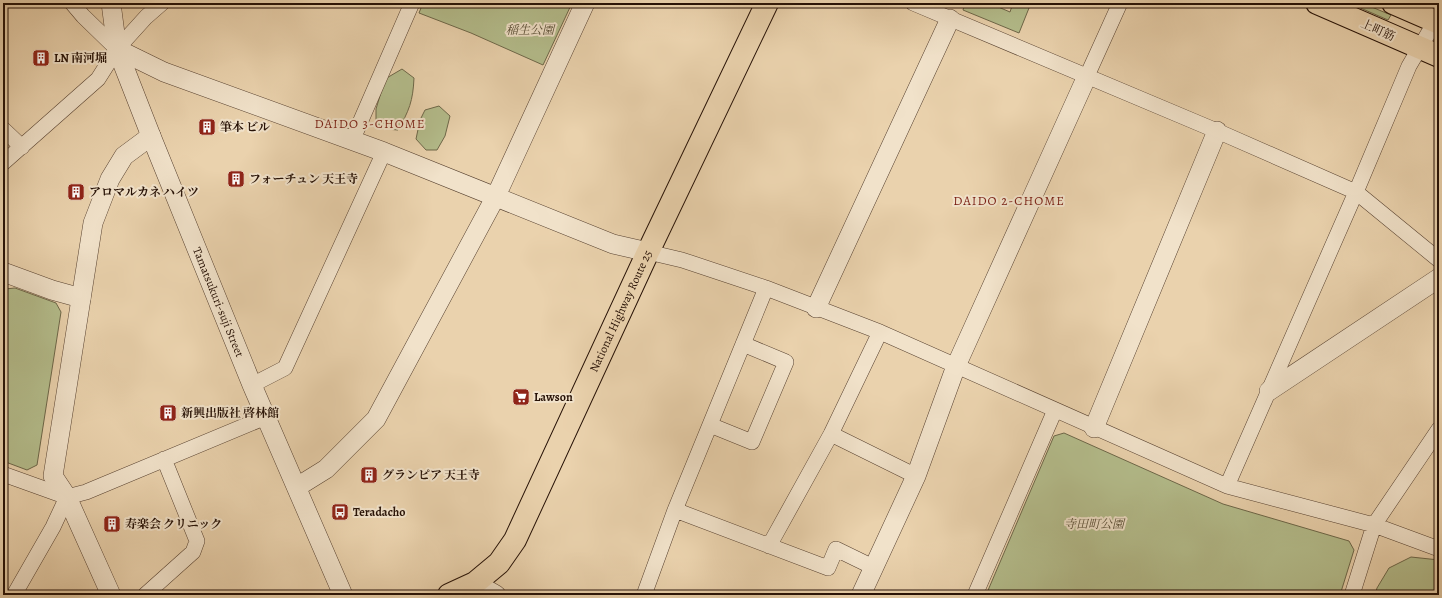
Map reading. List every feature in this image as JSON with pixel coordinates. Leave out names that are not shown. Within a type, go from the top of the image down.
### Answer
[{"type":"main road","name":"National Highway Route 25","points":[[449,595],[475,583],[499,564],[515,540],[648,252],[767,3]]},
{"type":"main road","name":"上町筋","points":[[1318,3],[1439,56]]},
{"type":"main road","points":[[1393,3],[1438,19]]},
{"type":"street","points":[[72,3],[83,16],[117,49],[164,72],[384,152],[613,244],[682,260],[766,288],[880,332],[1227,486],[1374,525],[1439,550]]},
{"type":"street","name":"Tamatsukuri-suji Street","points":[[111,3],[117,49],[151,136],[252,384],[343,595]]},
{"type":"street","points":[[3,164],[98,79],[117,49],[146,17],[162,3]]},
{"type":"street","points":[[352,141],[412,3]]},
{"type":"street","points":[[297,487],[326,469],[376,419],[496,196],[585,3]]},
{"type":"street","points":[[913,3],[1217,131],[1356,192],[1439,260]]},
{"type":"street","points":[[861,595],[916,476],[956,366],[1120,3]]},
{"type":"street","points":[[816,308],[950,19]]},
{"type":"street","points":[[1227,486],[1270,391],[1409,66],[1438,19]]},
{"type":"street","points":[[1094,428],[1217,131]]},
{"type":"street","points":[[5,134],[22,147]]},
{"type":"street","points":[[111,595],[67,497],[53,476],[93,223],[110,180],[124,156],[151,136]]},
{"type":"street","points":[[252,384],[285,368],[384,152]]},
{"type":"street","points":[[3,272],[52,290],[81,298]]},
{"type":"street","points":[[1270,391],[1439,278]]},
{"type":"street","points":[[644,595],[675,510],[766,288]]},
{"type":"street","points":[[769,546],[831,434],[880,332]]},
{"type":"street","points":[[710,425],[752,442],[786,362],[743,344]]},
{"type":"street","points":[[974,595],[1055,410]]},
{"type":"street","points":[[3,474],[67,497],[86,492],[266,417]]},
{"type":"street","points":[[1352,595],[1374,525],[1439,429]]},
{"type":"street","points":[[831,434],[916,476]]},
{"type":"street","points":[[145,595],[193,552],[197,541],[164,459]]},
{"type":"street","points":[[14,595],[53,527],[67,497]]},
{"type":"street","points":[[675,510],[828,568],[836,548],[873,567]]},
{"type":"street","points":[[475,583],[496,595]]},
{"type":"green space","name":"稲生公園","points":[[423,3],[572,3],[543,65],[471,33],[419,13]]},
{"type":"green space","points":[[965,3],[989,3],[1010,12],[1013,3],[1031,3],[1019,33],[963,10]]},
{"type":"green space","points":[[1349,3],[1362,3],[1391,15],[1388,20]]},
{"type":"green space","points":[[402,69],[414,78],[413,93],[408,111],[398,130],[386,129],[376,123],[376,109],[385,79]]},
{"type":"green space","points":[[439,106],[450,116],[445,136],[437,150],[426,150],[416,139],[420,120],[425,110]]},
{"type":"green space","points":[[15,288],[56,303],[61,312],[37,465],[27,470],[3,461],[3,291],[5,289]]},
{"type":"green space","name":"寺田町公園","points":[[1064,433],[1223,504],[1349,541],[1354,550],[1340,595],[986,595],[1054,436]]},
{"type":"green space","points":[[1411,557],[1439,560],[1439,595],[1375,595],[1377,588],[1389,568]]},
{"type":"place","name":"LN 南河堀","points":[[41,58]]},
{"type":"place","name":"筆本 ビル","points":[[207,127]]},
{"type":"place","name":"フォーチュン 天王寺","points":[[236,179]]},
{"type":"place","name":"アロマルカネ ハイツ","points":[[76,192]]},
{"type":"place","name":"Lawson","points":[[521,397]]},
{"type":"place","name":"新興出版社 啓林館","points":[[168,413]]},
{"type":"place","name":"グランピア 天王寺","points":[[369,475]]},
{"type":"place","name":"Teradacho","points":[[340,512]]},
{"type":"place","name":"寿楽会 クリニック","points":[[112,524]]},
{"type":"district","name":"DAIDO 3-CHOME","points":[[370,123]]},
{"type":"district","name":"DAIDO 2-CHOME","points":[[1009,200]]}]
